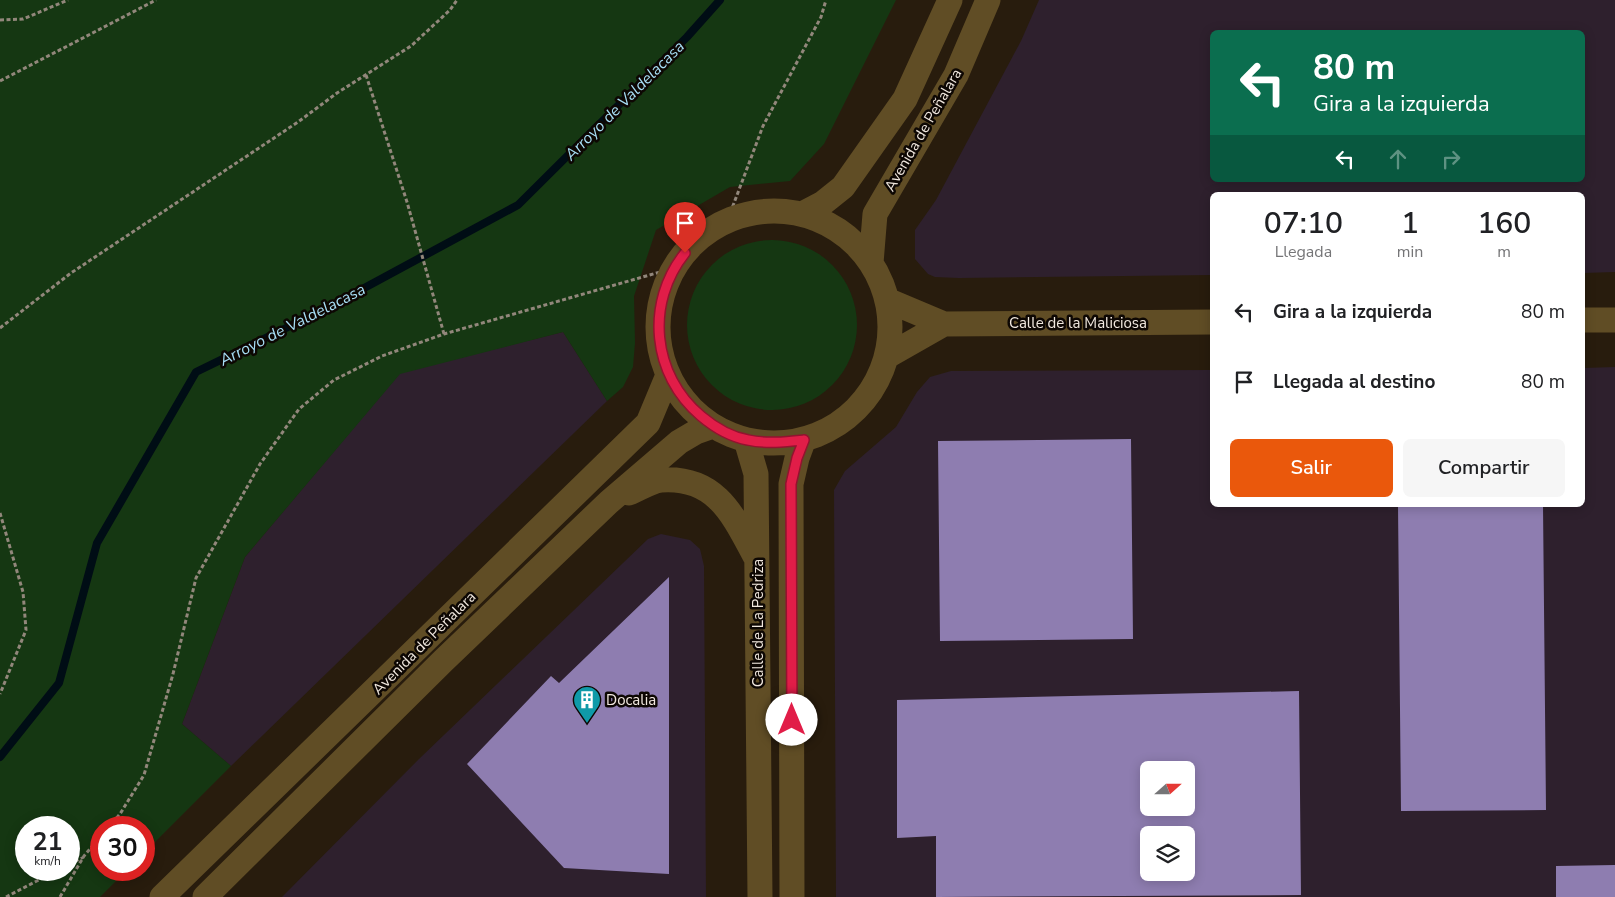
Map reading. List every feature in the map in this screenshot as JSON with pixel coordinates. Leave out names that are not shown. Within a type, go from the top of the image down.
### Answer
[{"type":"street","name":"Avenida de Peñalara","points":[[802,214],[823,203],[843,187],[905,100],[950,0]]},
{"type":"street","name":"Avenida de Peñalara","points":[[871,263],[875,214],[956,75],[988,0]]},
{"type":"street","points":[[765,210],[802,214],[829,224],[852,241],[871,263],[887,300],[890,329],[886,357],[869,394],[841,422],[804,440],[775,444],[746,440],[713,426],[687,404],[668,376],[658,340],[660,302],[674,268],[697,239],[728,219],[765,210]]},
{"type":"street","name":"Calle de la Maliciosa","points":[[887,300],[944,324],[1210,322]]},
{"type":"street","points":[[1585,320],[1615,320]]},
{"type":"street","name":"Calle de la Maliciosa","points":[[886,357],[944,324]]},
{"type":"street","name":"Avenida de Peñalara","points":[[162,897],[648,423],[668,376]]},
{"type":"street","name":"Avenida de Peñalara","points":[[205,897],[443,661],[609,502],[679,442],[696,432],[713,426]]},
{"type":"street","name":"Calle de La Pedriza","points":[[746,440],[756,474],[760,897]]},
{"type":"street","points":[[792,897],[791,484],[797,458],[804,440]]},
{"type":"street","points":[[609,502],[660,480],[691,483],[715,493],[737,522],[757,559]]},
{"type":"path","points":[[0,20],[23,19],[68,0]]},
{"type":"path","points":[[0,81],[156,0]]},
{"type":"path","points":[[0,328],[72,273],[411,46],[450,10],[457,0]]},
{"type":"path","points":[[728,219],[763,126],[821,16],[826,0]]},
{"type":"path","points":[[366,75],[407,202],[444,334]]},
{"type":"path","points":[[116,816],[144,775],[173,674],[196,578],[260,464],[299,409],[334,380],[382,356],[444,334],[674,268]]},
{"type":"path","points":[[0,512],[23,592],[26,630],[0,694]]},
{"type":"path","points":[[60,897],[90,849]]},
{"type":"path","points":[[80,858],[84,856]]},
{"type":"path","points":[[6,897],[37,881]]},
{"type":"shaded area","points":[[1039,0],[1615,0],[1615,272],[1585,273],[1585,192],[1210,192],[1210,275],[935,277],[928,274],[915,259],[915,230],[936,200],[1021,41]]},
{"type":"shaded area","points":[[563,332],[607,401],[231,766],[182,724],[245,557],[400,373]]},
{"type":"shaded area","points":[[1615,367],[1615,897],[836,897],[834,490],[845,471],[896,427],[917,392],[930,377],[951,371],[1210,370],[1210,507],[1585,507],[1585,368]]},
{"type":"shaded area","points":[[661,534],[690,540],[700,549],[704,566],[706,897],[282,897],[419,759],[648,539]]},
{"type":"green space","points":[[0,0],[896,0],[824,144],[790,181],[730,187],[656,230],[634,296],[635,343],[633,367],[623,387],[607,401],[563,332],[400,374],[245,557],[182,724],[231,766],[155,842],[155,816],[90,816],[90,881],[116,881],[100,897],[0,897]]},
{"type":"green space","points":[[772,240],[797,244],[812,250],[832,265],[847,285],[855,308],[857,325],[853,350],[847,365],[832,385],[812,400],[789,408],[772,410],[747,406],[732,400],[712,385],[697,365],[689,342],[687,325],[691,300],[697,285],[712,265],[732,250],[755,242]]},
{"type":"building","points":[[1131,439],[1133,639],[940,641],[938,441]]},
{"type":"building","points":[[1398,507],[1543,507],[1546,810],[1401,811]]},
{"type":"building","name":"Docalia","points":[[669,577],[669,874],[564,868],[467,764],[551,676],[559,683]]},
{"type":"building","points":[[1299,691],[1301,895],[936,897],[936,836],[897,838],[897,700]]},
{"type":"building","points":[[1615,865],[1615,897],[1556,897],[1556,866]]},
{"type":"waterway","name":"Arroyo de Valdelacasa","points":[[0,757],[59,683],[97,543],[196,372],[329,307],[518,205],[687,37],[720,0]]},
{"type":"place","name":"Docalia","points":[[587,724]]},
{"type":"route","points":[[685,253],[674,268],[660,302],[658,340],[668,376],[687,404],[713,426],[746,440],[775,444],[804,440],[797,458],[791,484],[792,720]]}]
